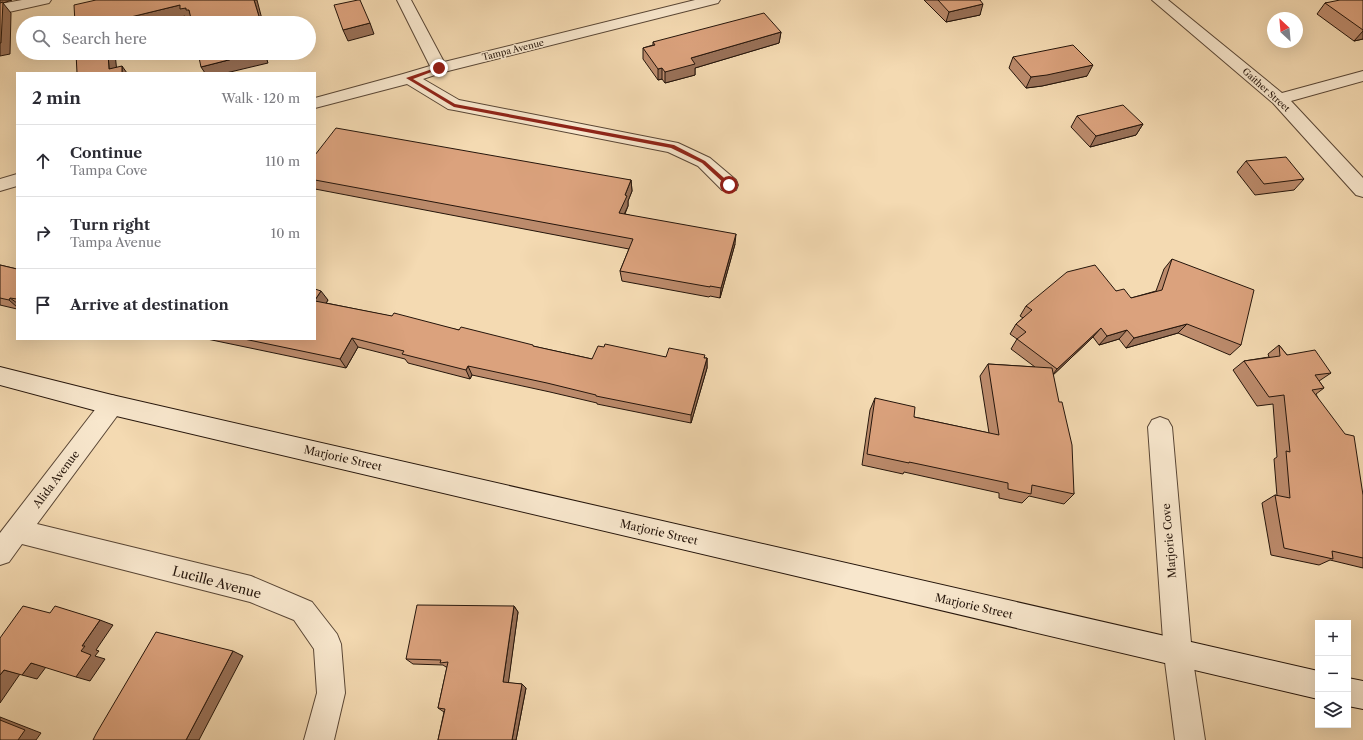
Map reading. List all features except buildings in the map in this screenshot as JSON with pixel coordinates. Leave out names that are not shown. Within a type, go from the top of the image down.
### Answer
[{"type":"street","points":[[0,9],[44,0]]},
{"type":"street","points":[[404,0],[439,68]]},
{"type":"street","name":"Tampa Avenue","points":[[316,103],[409,78],[439,68],[712,0]]},
{"type":"street","name":"Gaither Street","points":[[1159,0],[1279,99],[1363,190]]},
{"type":"street","points":[[1279,99],[1363,76]]},
{"type":"street","points":[[409,78],[454,105],[672,147],[704,162],[729,185]]},
{"type":"street","points":[[0,185],[16,180]]},
{"type":"street","name":"Marjorie Street","points":[[0,376],[112,405],[1178,654],[1315,684]]},
{"type":"street","name":"Alida Avenue","points":[[0,552],[112,405]]},
{"type":"street","name":"Marjorie Cove","points":[[1160,427],[1178,654],[1190,740]]},
{"type":"street","name":"Lucille Avenue","points":[[17,531],[251,589],[303,612],[327,644],[331,693],[319,740]]},
{"type":"street","points":[[1351,693],[1363,695]]},
{"type":"route","points":[[439,68],[409,78],[454,105],[672,147],[704,162],[729,185]]}]
